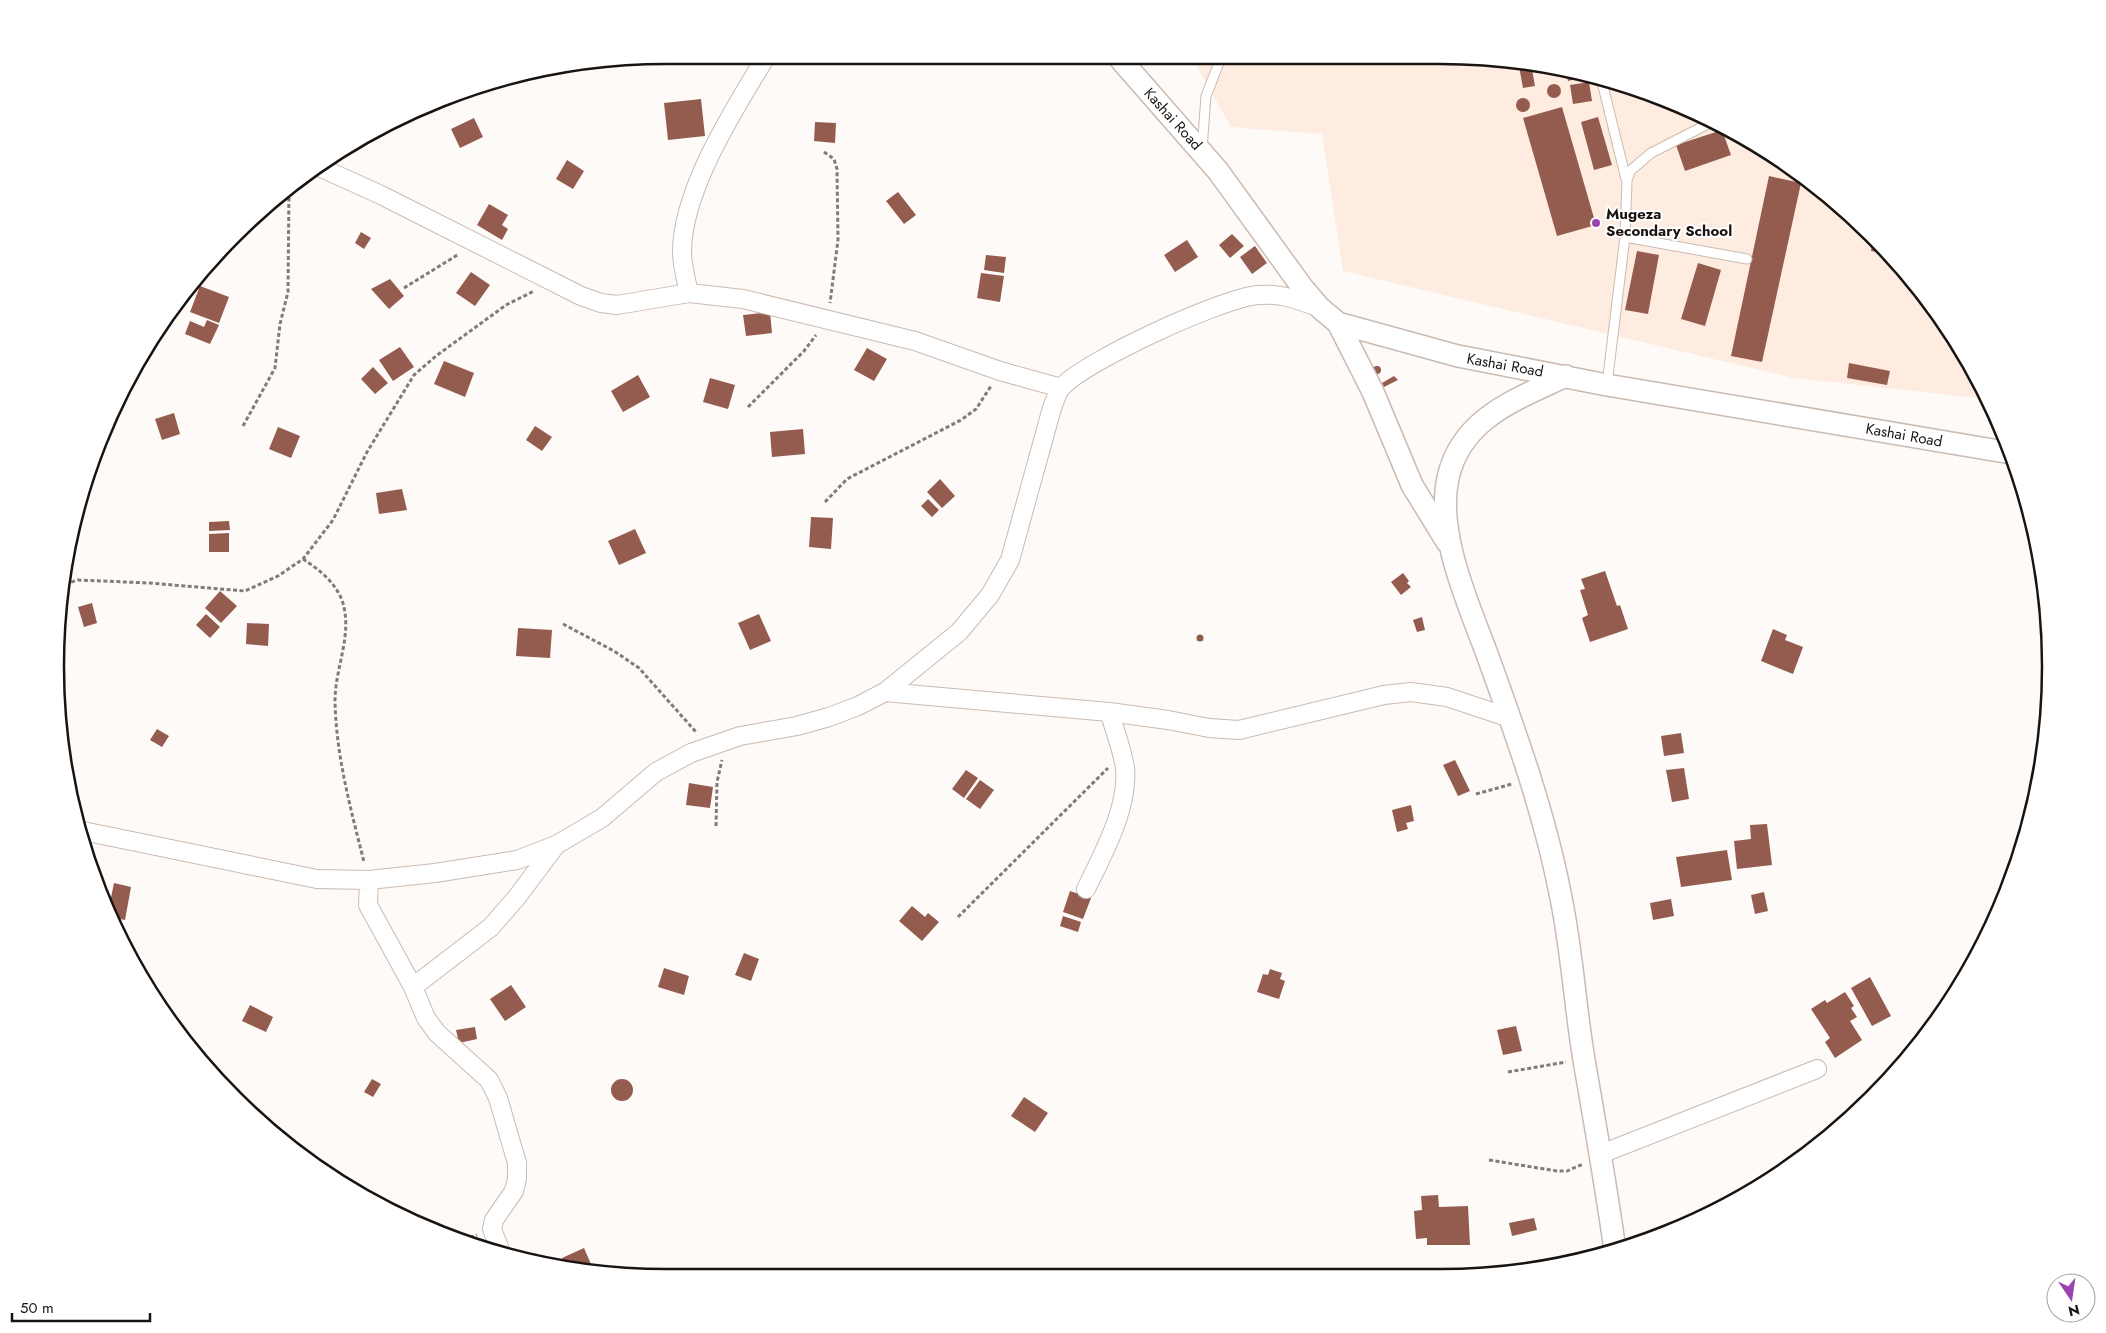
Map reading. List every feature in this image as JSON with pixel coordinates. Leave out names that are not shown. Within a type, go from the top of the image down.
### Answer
[{"type":"street","points":[[689,293],[682,252],[687,215],[717,142],[762,64]]},
{"type":"street","name":"Kashai Road","points":[[1125,64],[1202,152],[1302,287],[1320,308],[1338,324],[1458,356],[1607,384],[2002,451]]},
{"type":"street","points":[[325,170],[381,195],[581,296],[601,303],[617,305],[689,293],[743,299],[915,341],[1000,371],[1060,388]]},
{"type":"street","points":[[87,832],[317,878],[368,880],[517,860],[556,845],[602,818],[656,772],[691,753],[728,740],[829,717],[858,706],[885,692],[959,632],[990,595],[1010,560],[1052,408],[1060,388],[1094,364],[1204,310],[1232,300],[1256,295],[1283,295],[1320,308]]},
{"type":"street","points":[[1338,324],[1374,392],[1412,485],[1454,553]]},
{"type":"street","points":[[1566,376],[1494,410],[1473,428],[1458,449],[1448,477],[1445,500],[1454,553],[1468,607],[1532,778],[1562,898],[1584,1060],[1602,1154],[1614,1243]]},
{"type":"street","points":[[885,692],[1109,712],[1209,728],[1240,730],[1384,696],[1411,692],[1447,696],[1510,718]]},
{"type":"street","points":[[1086,889],[1110,840],[1122,799],[1125,771],[1122,754],[1109,712]]},
{"type":"street","points":[[413,986],[491,927],[517,897],[556,845]]},
{"type":"street","points":[[368,880],[368,905],[413,986],[426,1018],[437,1033],[489,1080],[498,1098],[517,1163],[517,1179],[514,1191],[494,1220],[492,1229],[498,1245]]},
{"type":"street","points":[[1602,1154],[1817,1069]]},
{"type":"lane","points":[[1202,152],[1206,96],[1218,64]]},
{"type":"lane","points":[[1603,86],[1627,181],[1625,238],[1607,384]]},
{"type":"lane","points":[[1627,181],[1630,172],[1650,153],[1705,126]]},
{"type":"lane","points":[[1625,238],[1747,259]]},
{"type":"path","points":[[748,407],[804,351],[828,321],[838,240],[837,169],[834,160],[824,152]]},
{"type":"path","points":[[243,426],[275,368],[280,324],[288,292],[289,197]]},
{"type":"path","points":[[404,288],[475,244]]},
{"type":"path","points":[[70,583],[78,580],[105,581],[245,592],[278,576],[303,559],[333,520],[367,452],[414,375],[436,356],[506,305],[552,281]]},
{"type":"path","points":[[824,502],[847,479],[962,420],[976,409],[1000,371]]},
{"type":"path","points":[[303,559],[318,568],[335,587],[343,604],[346,621],[335,699],[337,734],[348,796],[368,880]]},
{"type":"path","points":[[563,624],[614,650],[640,668],[709,747]]},
{"type":"path","points":[[716,826],[718,776],[728,740]]},
{"type":"path","points":[[958,917],[1122,754]]},
{"type":"path","points":[[1476,794],[1532,778]]},
{"type":"path","points":[[1508,1072],[1584,1060]]},
{"type":"path","points":[[1489,1160],[1557,1171],[1577,1167],[1602,1154]]},
{"type":"shaded area","name":"Mugeza Secondary School","points":[[1195,64],[1479,65],[1557,75],[1596,84],[1633,96],[1706,126],[1741,145],[1774,165],[1837,213],[1893,269],[1918,300],[1941,332],[1979,398],[1794,378],[1343,271],[1322,134],[1231,127]]},
{"type":"building","points":[[1520,69],[1532,71],[1535,86],[1523,88]]},
{"type":"building","points":[[1589,82],[1592,101],[1573,104],[1570,85]]},
{"type":"building","points":[[1554,84],[1559,86],[1561,91],[1559,96],[1554,98],[1549,96],[1547,91],[1549,86]]},
{"type":"building","points":[[1520,98],[1526,98],[1530,105],[1526,112],[1520,112],[1516,108],[1516,102]]},
{"type":"building","points":[[701,99],[705,136],[668,140],[664,103]]},
{"type":"building","points":[[1562,107],[1596,225],[1557,236],[1523,118]]},
{"type":"building","points":[[1598,117],[1612,165],[1594,170],[1581,122]]},
{"type":"building","points":[[474,118],[483,137],[460,148],[451,129]]},
{"type":"building","points":[[815,122],[836,123],[835,143],[814,141]]},
{"type":"building","points":[[1717,132],[1724,136],[1731,155],[1685,171],[1676,145]]},
{"type":"building","points":[[567,160],[584,171],[573,189],[556,179]]},
{"type":"building","points":[[1769,176],[1798,182],[1801,184],[1762,362],[1731,356]]},
{"type":"building","points":[[898,192],[916,215],[904,224],[886,201]]},
{"type":"building","points":[[489,204],[508,215],[502,225],[508,229],[502,240],[477,225]]},
{"type":"building","points":[[361,232],[371,238],[364,249],[355,243]]},
{"type":"building","points":[[1232,234],[1244,246],[1230,258],[1219,245]]},
{"type":"building","points":[[1187,240],[1198,257],[1175,272],[1164,255]]},
{"type":"building","points":[[1255,246],[1267,263],[1252,274],[1240,257]]},
{"type":"building","points":[[1637,251],[1659,255],[1648,314],[1625,310]]},
{"type":"building","points":[[986,255],[1006,257],[1004,273],[984,270]]},
{"type":"building","points":[[1698,263],[1721,270],[1705,326],[1681,319]]},
{"type":"building","points":[[471,272],[490,285],[475,306],[456,293]]},
{"type":"building","points":[[981,273],[1004,276],[1000,302],[977,298]]},
{"type":"building","points":[[390,279],[404,296],[389,309],[371,289]]},
{"type":"building","points":[[200,286],[229,297],[219,323],[190,312]]},
{"type":"building","points":[[770,312],[772,333],[746,336],[743,315]]},
{"type":"building","points":[[207,320],[219,325],[210,344],[185,334],[190,321],[204,327]]},
{"type":"building","points":[[400,347],[414,367],[393,381],[379,360]]},
{"type":"building","points":[[867,348],[887,359],[874,381],[854,370]]},
{"type":"building","points":[[444,361],[474,373],[465,397],[434,384]]},
{"type":"building","points":[[1849,363],[1890,371],[1887,385],[1847,378]]},
{"type":"building","points":[[1377,366],[1381,370],[1377,374],[1373,370]]},
{"type":"building","points":[[373,367],[388,383],[375,394],[361,379]]},
{"type":"building","points":[[638,375],[650,397],[623,412],[611,391]]},
{"type":"building","points":[[1394,376],[1398,380],[1384,387],[1382,383]]},
{"type":"building","points":[[710,378],[735,385],[728,409],[703,402]]},
{"type":"building","points":[[174,413],[180,434],[162,440],[155,419]]},
{"type":"building","points":[[535,426],[552,437],[542,451],[526,440]]},
{"type":"building","points":[[278,427],[300,436],[291,458],[269,449]]},
{"type":"building","points":[[803,429],[805,454],[772,457],[770,432]]},
{"type":"building","points":[[940,479],[955,496],[942,508],[927,492]]},
{"type":"building","points":[[402,489],[407,510],[379,514],[376,493]]},
{"type":"building","points":[[928,499],[939,510],[932,517],[921,506]]},
{"type":"building","points":[[811,517],[833,518],[831,549],[809,547]]},
{"type":"building","points":[[229,521],[230,530],[209,531],[209,522]]},
{"type":"building","points":[[635,529],[646,553],[619,565],[608,541]]},
{"type":"building","points":[[229,533],[229,552],[209,552],[209,534]]},
{"type":"building","points":[[1605,571],[1617,606],[1620,605],[1628,629],[1590,642],[1582,618],[1588,615],[1580,590],[1585,589],[1581,579]]},
{"type":"building","points":[[1403,573],[1411,587],[1401,595],[1391,582]]},
{"type":"building","points":[[220,591],[237,606],[221,623],[205,608]]},
{"type":"building","points":[[92,603],[97,623],[84,627],[78,607]]},
{"type":"building","points":[[206,614],[220,627],[210,638],[196,625]]},
{"type":"building","points":[[759,614],[771,641],[750,650],[738,623]]},
{"type":"building","points":[[1422,617],[1425,630],[1417,632],[1413,620]]},
{"type":"building","points":[[247,623],[269,624],[268,646],[246,644]]},
{"type":"building","points":[[518,628],[552,630],[550,658],[516,656]]},
{"type":"building","points":[[1773,629],[1787,635],[1785,640],[1803,647],[1793,674],[1761,661]]},
{"type":"building","points":[[1200,634],[1204,638],[1200,642],[1196,638]]},
{"type":"building","points":[[157,729],[169,736],[162,747],[150,740]]},
{"type":"building","points":[[1681,733],[1684,753],[1664,756],[1661,736]]},
{"type":"building","points":[[1455,760],[1470,791],[1458,796],[1443,765]]},
{"type":"building","points":[[1684,768],[1689,799],[1672,802],[1666,770]]},
{"type":"building","points":[[966,770],[978,778],[964,798],[952,789]]},
{"type":"building","points":[[980,780],[994,790],[980,809],[966,799]]},
{"type":"building","points":[[689,783],[713,787],[710,808],[686,805]]},
{"type":"building","points":[[1411,805],[1414,821],[1406,823],[1408,829],[1397,832],[1392,810]]},
{"type":"building","points":[[1767,824],[1772,865],[1737,869],[1734,841],[1751,839],[1750,825]]},
{"type":"building","points":[[1727,850],[1732,880],[1681,887],[1676,857]]},
{"type":"building","points":[[114,883],[131,887],[125,920],[120,919],[111,899]]},
{"type":"building","points":[[1070,891],[1091,898],[1083,919],[1063,912]]},
{"type":"building","points":[[1764,892],[1768,911],[1755,914],[1751,895]]},
{"type":"building","points":[[1671,899],[1674,916],[1653,920],[1650,903]]},
{"type":"building","points":[[912,906],[925,917],[928,913],[939,922],[922,941],[899,921]]},
{"type":"building","points":[[1063,916],[1081,922],[1078,932],[1060,926]]},
{"type":"building","points":[[744,953],[759,959],[751,981],[735,975]]},
{"type":"building","points":[[664,968],[689,976],[684,995],[658,987]]},
{"type":"building","points":[[1270,969],[1282,973],[1280,979],[1285,981],[1279,999],[1257,992],[1263,974],[1268,975]]},
{"type":"building","points":[[1870,977],[1891,1016],[1872,1026],[1851,988]]},
{"type":"building","points":[[511,985],[526,1007],[505,1021],[490,999]]},
{"type":"building","points":[[1845,992],[1854,1006],[1851,1008],[1857,1017],[1850,1021],[1862,1040],[1835,1058],[1825,1042],[1830,1038],[1811,1009],[1825,1000],[1827,1003]]},
{"type":"building","points":[[250,1005],[273,1017],[266,1032],[242,1021]]},
{"type":"building","points":[[1516,1026],[1522,1051],[1503,1055],[1497,1030]]},
{"type":"building","points":[[475,1027],[477,1039],[459,1043],[456,1030]]},
{"type":"building","points":[[372,1079],[381,1084],[373,1097],[364,1092]]},
{"type":"building","points":[[622,1079],[630,1082],[633,1090],[630,1098],[622,1101],[614,1098],[611,1090],[614,1082]]},
{"type":"building","points":[[1024,1097],[1048,1113],[1035,1132],[1011,1116]]},
{"type":"building","points":[[1438,1195],[1439,1207],[1468,1206],[1470,1245],[1427,1245],[1427,1238],[1416,1239],[1414,1211],[1422,1210],[1421,1196]]},
{"type":"building","points":[[1534,1218],[1537,1230],[1512,1236],[1509,1223]]},
{"type":"building","points":[[584,1248],[591,1264],[563,1260],[562,1258]]},
{"type":"place","name":"Mugeza Secondary School","points":[[1596,223]]}]
